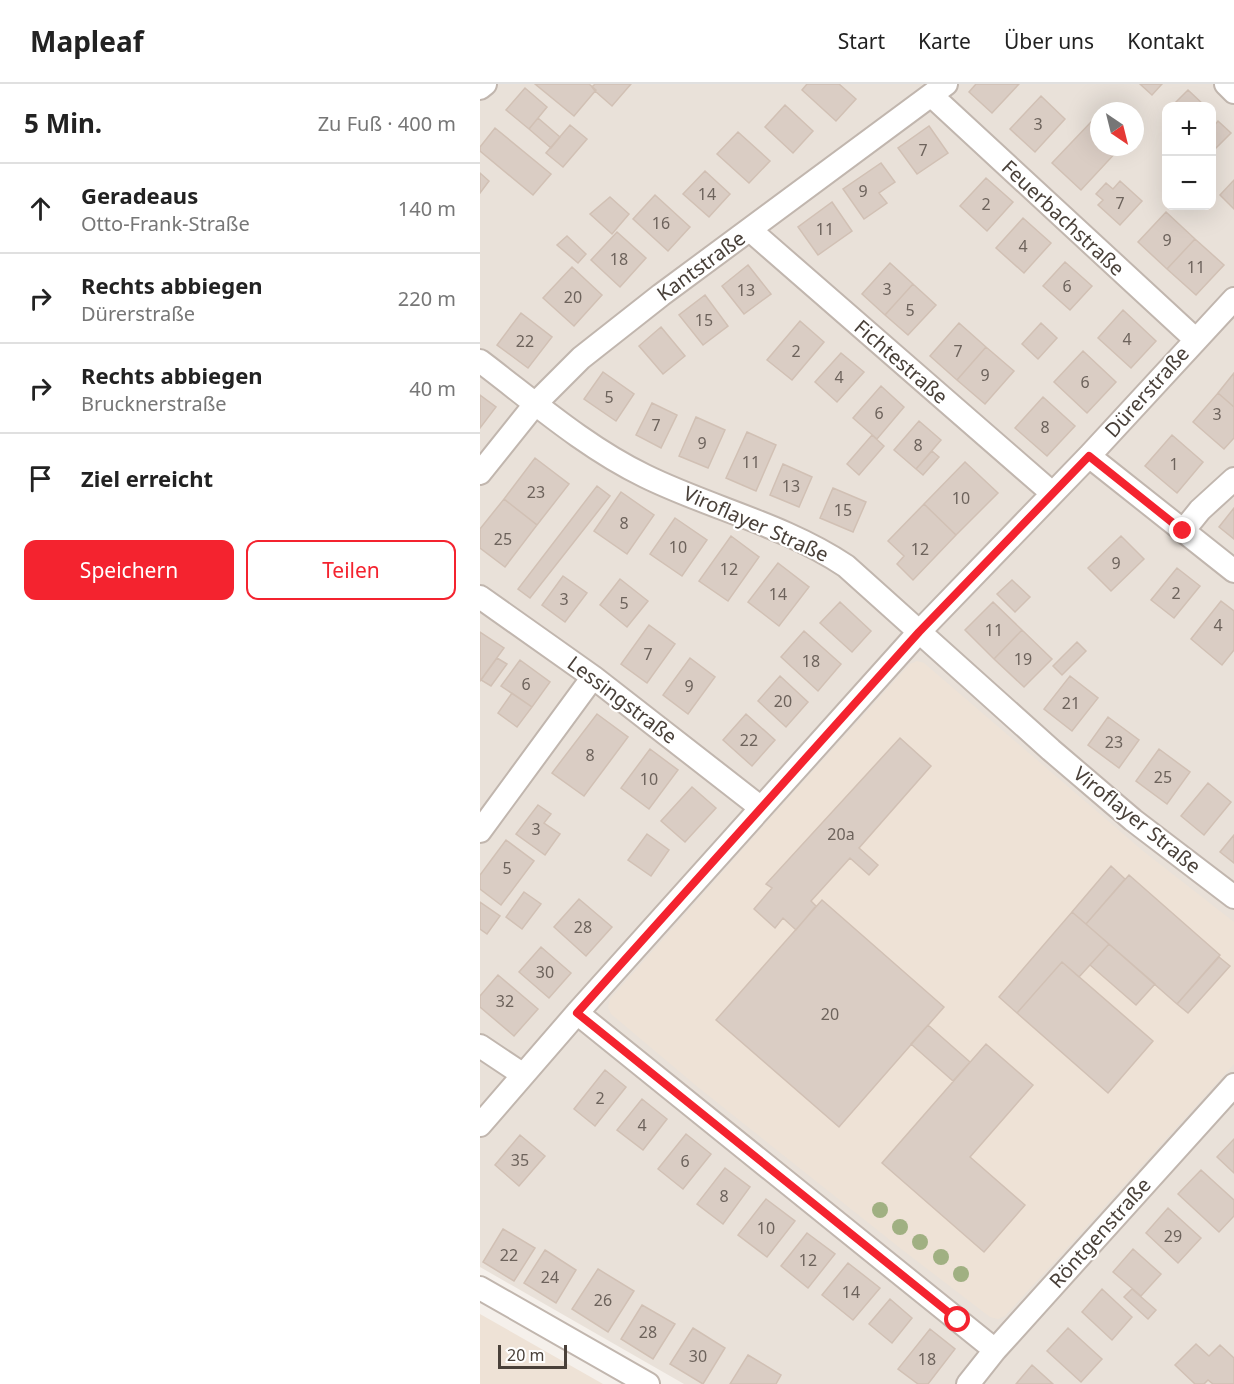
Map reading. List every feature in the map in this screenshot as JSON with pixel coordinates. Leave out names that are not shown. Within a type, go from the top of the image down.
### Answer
[{"type":"street","points":[[480,88],[485,84]]},
{"type":"street","points":[[1226,84],[1234,92]]},
{"type":"street","name":"Kantstraße","points":[[480,473],[536,403],[581,357],[939,90]]},
{"type":"street","name":"Feuerbachstraße","points":[[939,90],[1195,339]]},
{"type":"street","name":"Fichtestraße","points":[[750,230],[1052,494]]},
{"type":"street","name":"Dürerstraße","points":[[480,1125],[522,1074],[919,632],[1089,456],[1234,299]]},
{"type":"street","name":"Viroflayer Straße","points":[[480,361],[591,444],[644,476],[826,553],[846,566],[1133,820],[1234,897]]},
{"type":"street","points":[[1089,456],[1234,571]]},
{"type":"street","points":[[1183,531],[1200,510],[1234,479]]},
{"type":"street","name":"Lessingstraße","points":[[480,597],[593,676],[760,807]]},
{"type":"street","points":[[480,831],[593,676]]},
{"type":"street","points":[[577,1013],[995,1350]]},
{"type":"street","points":[[480,1046],[522,1074]]},
{"type":"street","name":"Röntgenstraße","points":[[968,1384],[995,1350],[1234,1085]]},
{"type":"street","points":[[480,1288],[648,1384]]},
{"type":"shaded area","points":[[480,84],[1234,84],[1234,1384],[684,1384],[480,1267]]},
{"type":"shaded area","points":[[917,661],[924,663],[1143,851],[1234,922],[1234,1064],[1005,1316],[998,1319],[990,1317],[900,1248],[699,1088],[611,1014],[608,1007],[610,999],[773,815],[910,664]]},
{"type":"shaded area","points":[[480,1314],[603,1384],[480,1384]]},
{"type":"building","points":[[535,84],[589,84],[596,90],[574,116]]},
{"type":"building","points":[[595,84],[631,84],[612,106],[595,91],[592,87]]},
{"type":"building","points":[[807,84],[839,84],[856,99],[836,121],[802,90]]},
{"type":"building","points":[[976,84],[1019,84],[992,113],[969,92]]},
{"type":"building","points":[[1140,84],[1162,84],[1152,95]]},
{"type":"building","points":[[525,88],[547,107],[529,129],[506,110]]},
{"type":"building","points":[[1188,90],[1201,102],[1176,102]]},
{"type":"building","points":[[1041,96],[1065,119],[1035,152],[1010,129]]},
{"type":"building","points":[[785,105],[813,131],[793,153],[765,127]]},
{"type":"building","points":[[538,118],[560,137],[551,148],[529,129]]},
{"type":"building","points":[[1218,121],[1231,133],[1216,148],[1216,123]]},
{"type":"building","points":[[1090,123],[1090,156],[1113,156],[1081,190],[1052,163]]},
{"type":"building","points":[[570,125],[587,139],[563,167],[546,153]]},
{"type":"building","points":[[929,126],[948,153],[917,174],[898,148]]},
{"type":"building","points":[[495,128],[551,174],[533,195],[480,151],[480,147]]},
{"type":"building","points":[[738,132],[770,161],[749,183],[717,154]]},
{"type":"building","points":[[881,163],[895,182],[879,193],[887,203],[864,219],[843,189]]},
{"type":"building","points":[[705,171],[730,194],[709,217],[683,194]]},
{"type":"building","points":[[480,173],[489,181],[480,193]]},
{"type":"building","points":[[986,178],[1013,202],[987,231],[960,206]]},
{"type":"building","points":[[1234,180],[1234,209],[1220,195]]},
{"type":"building","points":[[1120,181],[1142,201],[1120,225],[1098,205],[1103,200],[1096,194],[1106,183],[1113,189]]},
{"type":"building","points":[[655,195],[690,227],[668,251],[633,219]]},
{"type":"building","points":[[610,197],[629,214],[612,234],[590,214]]},
{"type":"building","points":[[832,202],[852,231],[818,255],[798,227]]},
{"type":"building","points":[[1166,212],[1195,239],[1167,269],[1138,242]]},
{"type":"building","points":[[1023,218],[1051,243],[1024,273],[996,248]]},
{"type":"building","points":[[617,232],[646,258],[620,287],[591,260]]},
{"type":"building","points":[[567,236],[586,254],[578,263],[557,245]]},
{"type":"building","points":[[1195,239],[1224,265],[1196,295],[1167,269]]},
{"type":"building","points":[[1065,262],[1092,286],[1070,310],[1043,286]]},
{"type":"building","points":[[890,263],[913,284],[885,315],[862,294]]},
{"type":"building","points":[[748,265],[771,294],[744,314],[722,286]]},
{"type":"building","points":[[572,267],[602,295],[574,326],[543,298]]},
{"type":"building","points":[[913,284],[936,305],[908,335],[885,315]]},
{"type":"building","points":[[705,295],[728,326],[703,345],[679,315]]},
{"type":"building","points":[[1123,310],[1156,341],[1131,368],[1098,338]]},
{"type":"building","points":[[521,313],[552,337],[528,368],[497,345]]},
{"type":"building","points":[[800,321],[824,342],[792,380],[767,360]]},
{"type":"building","points":[[959,323],[986,347],[957,380],[930,356]]},
{"type":"building","points":[[1041,323],[1057,338],[1038,359],[1022,344]]},
{"type":"building","points":[[661,327],[685,356],[663,374],[639,346]]},
{"type":"building","points":[[986,347],[1014,371],[985,404],[957,380]]},
{"type":"building","points":[[1083,351],[1116,382],[1087,413],[1054,382]]},
{"type":"building","points":[[841,353],[864,372],[837,402],[815,382]]},
{"type":"building","points":[[603,372],[634,394],[616,421],[584,399]]},
{"type":"building","points":[[1234,373],[1234,407],[1218,393]]},
{"type":"building","points":[[881,386],[904,407],[877,439],[853,418]]},
{"type":"building","points":[[1218,393],[1234,407],[1234,438],[1224,449],[1193,422]]},
{"type":"building","points":[[480,395],[496,407],[480,428]]},
{"type":"building","points":[[1043,397],[1075,426],[1047,456],[1015,428]]},
{"type":"building","points":[[652,403],[677,415],[661,448],[636,435]]},
{"type":"building","points":[[696,417],[725,430],[708,468],[679,456]]},
{"type":"building","points":[[919,421],[941,440],[916,469],[894,450]]},
{"type":"building","points":[[747,432],[776,445],[756,491],[726,478]]},
{"type":"building","points":[[872,435],[884,446],[859,475],[847,464]]},
{"type":"building","points":[[1172,435],[1203,462],[1177,493],[1145,466]]},
{"type":"building","points":[[932,451],[939,457],[923,475],[916,469]]},
{"type":"building","points":[[535,458],[569,484],[537,525],[504,499]]},
{"type":"building","points":[[965,462],[998,493],[956,535],[924,504]]},
{"type":"building","points":[[783,464],[812,477],[799,507],[770,495]]},
{"type":"building","points":[[597,486],[610,496],[530,598],[518,589]]},
{"type":"building","points":[[833,488],[866,502],[853,532],[820,518]]},
{"type":"building","points":[[621,492],[654,515],[627,554],[594,531]]},
{"type":"building","points":[[504,499],[537,525],[505,567],[480,548],[480,529]]},
{"type":"building","points":[[924,504],[956,535],[913,580],[897,564],[904,556],[888,541]]},
{"type":"building","points":[[1234,508],[1234,539],[1219,527]]},
{"type":"building","points":[[675,518],[707,540],[682,576],[650,554]]},
{"type":"building","points":[[731,536],[759,557],[728,601],[699,581]]},
{"type":"building","points":[[1121,536],[1144,559],[1111,591],[1088,568]]},
{"type":"building","points":[[778,563],[809,587],[779,626],[748,602]]},
{"type":"building","points":[[1177,568],[1200,586],[1174,618],[1151,600]]},
{"type":"building","points":[[563,576],[587,593],[565,622],[542,605]]},
{"type":"building","points":[[620,579],[648,601],[627,627],[600,605]]},
{"type":"building","points":[[1012,580],[1030,597],[1015,612],[997,594]]},
{"type":"building","points":[[1221,601],[1234,611],[1234,650],[1222,665],[1191,639]]},
{"type":"building","points":[[840,602],[871,631],[852,652],[820,623]]},
{"type":"building","points":[[993,602],[1022,630],[994,659],[965,630]]},
{"type":"building","points":[[649,625],[675,644],[647,683],[621,664]]},
{"type":"building","points":[[1022,630],[1052,659],[1024,687],[994,659]]},
{"type":"building","points":[[804,631],[841,664],[818,691],[781,657]]},
{"type":"building","points":[[480,632],[504,648],[480,681]]},
{"type":"building","points":[[1077,642],[1086,651],[1062,675],[1053,666]]},
{"type":"building","points":[[497,658],[507,664],[491,686],[481,680]]},
{"type":"building","points":[[690,658],[715,677],[688,714],[663,695]]},
{"type":"building","points":[[520,660],[550,682],[532,707],[501,686]]},
{"type":"building","points":[[780,676],[808,702],[786,727],[758,701]]},
{"type":"building","points":[[1070,676],[1098,698],[1072,731],[1044,709]]},
{"type":"building","points":[[512,693],[532,707],[517,727],[498,713]]},
{"type":"building","points":[[597,714],[628,737],[584,796],[552,773]]},
{"type":"building","points":[[746,714],[775,740],[752,766],[723,740]]},
{"type":"building","points":[[1108,717],[1139,740],[1119,768],[1088,745]]},
{"type":"building","points":[[900,738],[931,766],[859,848],[878,865],[869,875],[850,858],[811,901],[816,906],[796,930],[783,918],[775,928],[754,909],[772,888],[766,884]]},
{"type":"building","points":[[650,749],[678,770],[649,809],[621,788]]},
{"type":"building","points":[[1159,749],[1190,772],[1167,804],[1136,781]]},
{"type":"building","points":[[1208,783],[1231,802],[1204,835],[1181,816]]},
{"type":"building","points":[[692,787],[716,808],[685,842],[661,821]]},
{"type":"building","points":[[538,805],[551,814],[544,823],[560,834],[545,855],[516,834]]},
{"type":"building","points":[[647,834],[669,850],[651,876],[628,860]]},
{"type":"building","points":[[1234,835],[1234,863],[1220,852]]},
{"type":"building","points":[[506,840],[534,861],[501,905],[480,889],[480,875]]},
{"type":"building","points":[[1111,866],[1125,879],[1086,924],[1072,912]]},
{"type":"building","points":[[1129,875],[1220,955],[1177,1004],[1086,924]]},
{"type":"building","points":[[524,892],[541,904],[522,929],[506,917]]},
{"type":"building","points":[[579,899],[612,927],[586,956],[554,927]]},
{"type":"building","points":[[822,900],[944,1007],[839,1127],[716,1020]]},
{"type":"building","points":[[480,902],[500,916],[487,934],[480,929]]},
{"type":"building","points":[[1072,912],[1109,944],[1079,977],[1062,962],[1017,1013],[999,997]]},
{"type":"building","points":[[1109,944],[1155,984],[1136,1005],[1090,965]]},
{"type":"building","points":[[541,947],[571,973],[549,998],[519,972]]},
{"type":"building","points":[[1219,957],[1230,966],[1188,1013],[1177,1004]]},
{"type":"building","points":[[1062,962],[1153,1041],[1108,1093],[1017,1013]]},
{"type":"building","points":[[498,975],[538,1009],[514,1036],[480,1007],[480,996]]},
{"type":"building","points":[[928,1025],[970,1062],[953,1081],[911,1044]]},
{"type":"building","points":[[986,1044],[1033,1085],[970,1157],[1025,1205],[984,1252],[882,1163]]},
{"type":"building","points":[[605,1070],[626,1087],[595,1126],[574,1109]]},
{"type":"building","points":[[642,1099],[667,1119],[643,1150],[617,1130]]},
{"type":"building","points":[[686,1134],[711,1154],[683,1189],[658,1169]]},
{"type":"building","points":[[520,1135],[545,1156],[519,1186],[495,1165]]},
{"type":"building","points":[[1234,1139],[1234,1173],[1217,1157]]},
{"type":"building","points":[[725,1168],[750,1187],[723,1224],[697,1204]]},
{"type":"building","points":[[1201,1170],[1234,1200],[1234,1216],[1219,1232],[1178,1194]]},
{"type":"building","points":[[766,1199],[795,1221],[767,1257],[738,1235]]},
{"type":"building","points":[[1168,1208],[1201,1238],[1178,1263],[1146,1233]]},
{"type":"building","points":[[503,1229],[535,1248],[514,1281],[483,1262]]},
{"type":"building","points":[[807,1233],[835,1254],[808,1288],[781,1266]]},
{"type":"building","points":[[1133,1249],[1161,1274],[1141,1296],[1113,1272]]},
{"type":"building","points":[[545,1250],[576,1270],[556,1303],[524,1283]]},
{"type":"building","points":[[848,1263],[880,1288],[853,1320],[822,1295]]},
{"type":"building","points":[[598,1269],[634,1291],[608,1332],[572,1309]]},
{"type":"building","points":[[1102,1289],[1132,1317],[1112,1340],[1082,1312]]},
{"type":"building","points":[[1132,1289],[1156,1310],[1148,1319],[1124,1297]]},
{"type":"building","points":[[890,1299],[912,1318],[892,1343],[869,1324]]},
{"type":"building","points":[[642,1305],[675,1324],[653,1359],[621,1339]]},
{"type":"building","points":[[693,1328],[725,1348],[703,1384],[670,1364]]},
{"type":"building","points":[[1068,1328],[1102,1359],[1081,1382],[1047,1351]]},
{"type":"building","points":[[930,1329],[955,1349],[928,1384],[918,1384],[898,1369]]},
{"type":"building","points":[[1196,1344],[1209,1356],[1220,1345],[1234,1358],[1234,1384],[1213,1384],[1208,1380],[1204,1384],[1195,1384],[1175,1365]]},
{"type":"building","points":[[748,1355],[781,1375],[776,1384],[730,1384]]},
{"type":"building","points":[[1032,1365],[1053,1384],[1016,1384]]},
{"type":"route","points":[[958,1320],[577,1013],[919,632],[1089,456],[1183,531]]}]
